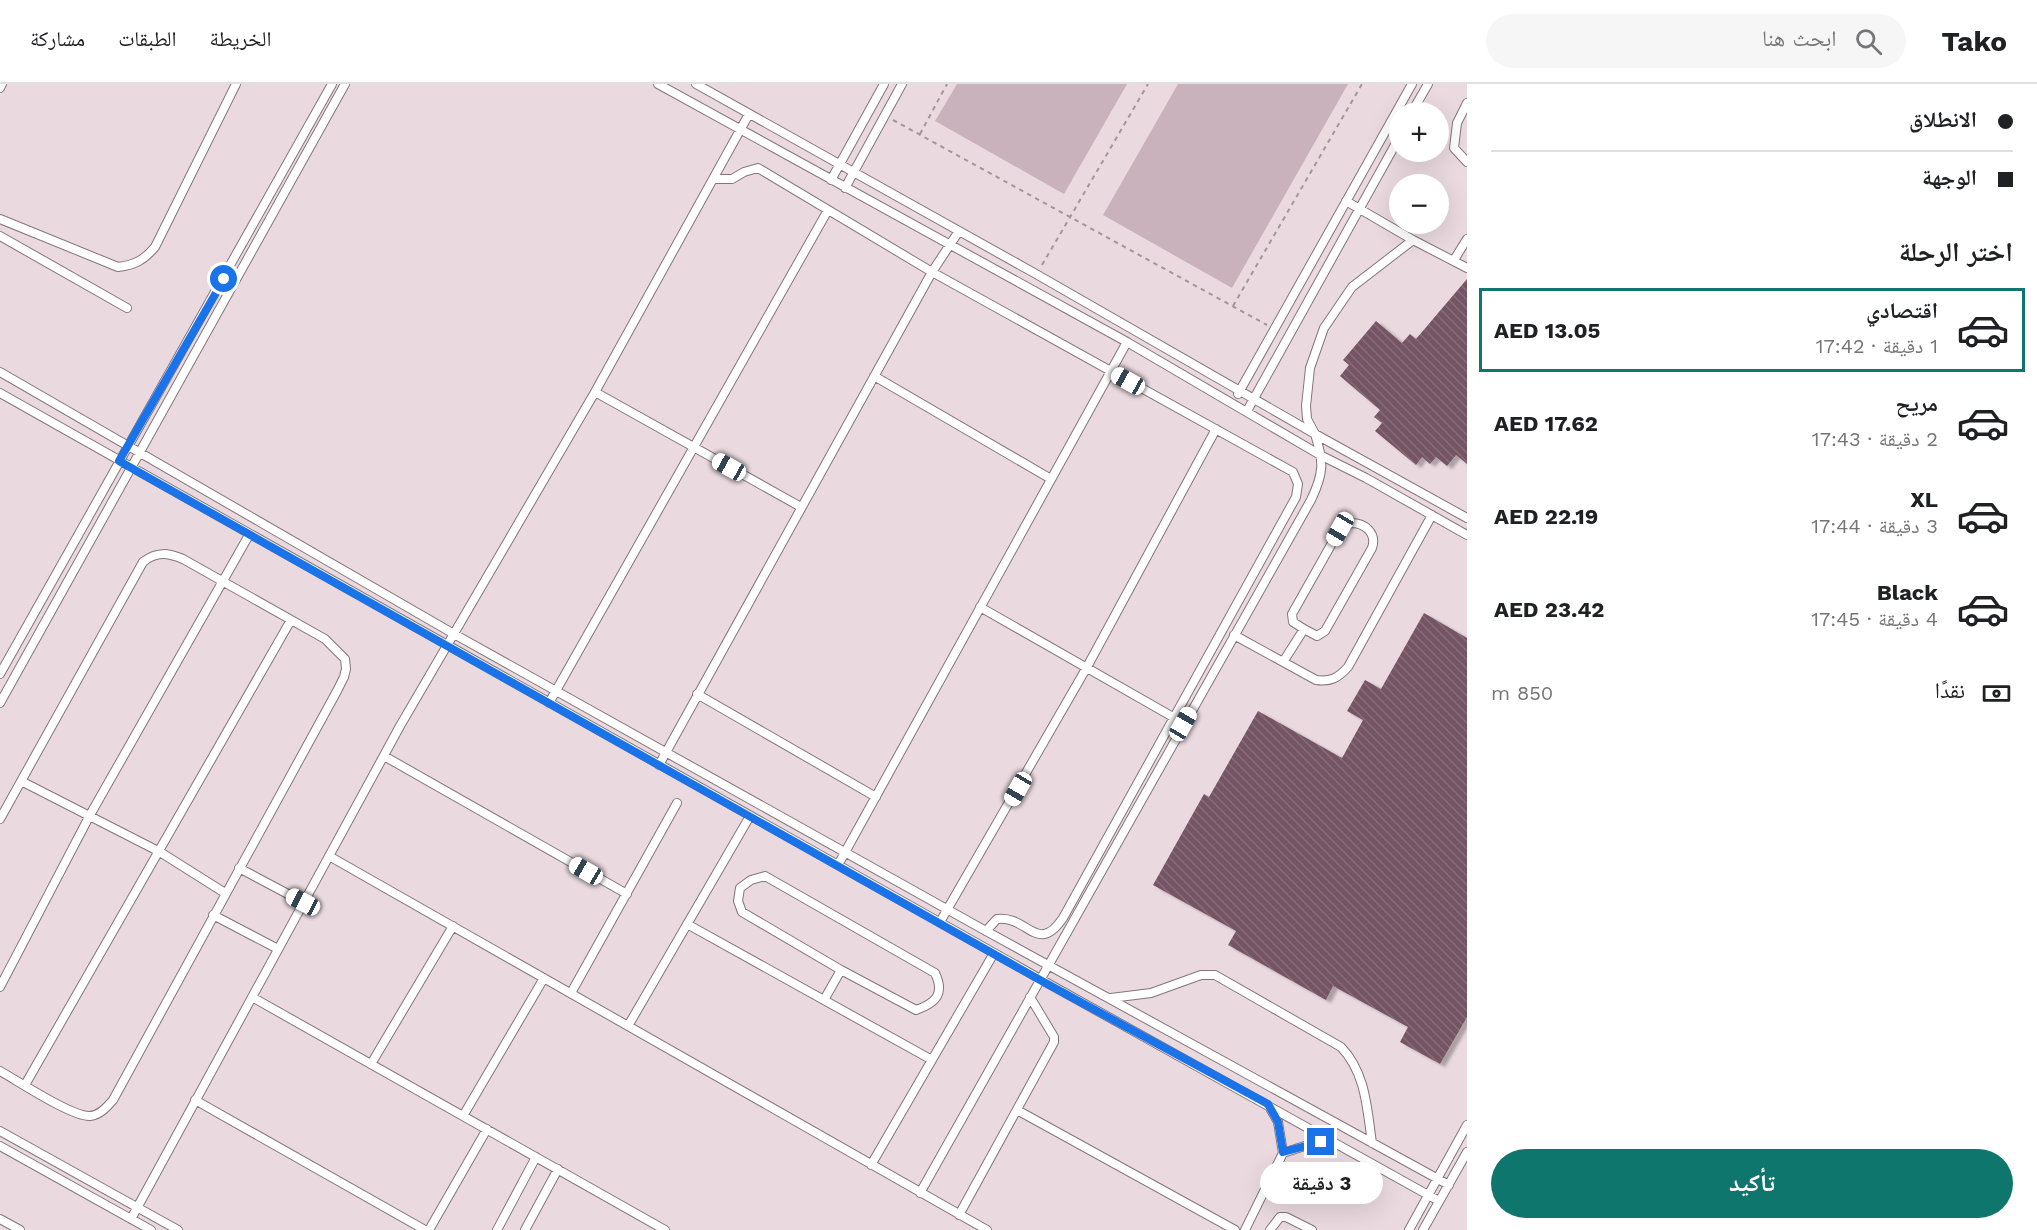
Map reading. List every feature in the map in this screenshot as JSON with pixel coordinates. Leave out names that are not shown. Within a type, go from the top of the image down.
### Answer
[{"type":"lane","points":[[0,219],[118,267],[132,265],[145,258],[155,247],[236,84]]},
{"type":"lane","points":[[0,674],[332,84]]},
{"type":"lane","points":[[0,703],[345,84]]},
{"type":"lane","points":[[658,84],[1127,342],[1322,456],[1366,478],[1467,536]]},
{"type":"lane","points":[[696,84],[1467,518]]},
{"type":"lane","points":[[831,180],[884,84]]},
{"type":"lane","points":[[845,188],[902,84]]},
{"type":"lane","points":[[1233,402],[1412,84]]},
{"type":"lane","points":[[1418,102],[1428,84]]},
{"type":"lane","points":[[1467,103],[1457,123],[1454,148],[1467,162]]},
{"type":"lane","points":[[131,1219],[384,756],[594,392],[749,114]]},
{"type":"lane","points":[[1247,411],[1389,155]]},
{"type":"lane","points":[[714,179],[732,179],[758,168],[932,272],[1293,472],[1298,484],[1296,497],[1054,932],[1039,934],[1007,918],[997,919],[986,931]]},
{"type":"lane","points":[[1346,201],[1467,268]]},
{"type":"lane","points":[[549,703],[828,210]]},
{"type":"lane","points":[[659,765],[932,272],[959,231]]},
{"type":"lane","points":[[0,236],[127,308]]},
{"type":"lane","points":[[920,1193],[1311,500],[1322,471],[1322,456],[1307,419],[1306,406],[1310,368],[1324,328],[1352,287],[1413,240]]},
{"type":"lane","points":[[1454,260],[1467,240]]},
{"type":"lane","points":[[838,865],[1127,342]]},
{"type":"lane","points":[[0,372],[454,634],[845,853],[1449,1185]]},
{"type":"lane","points":[[874,376],[1051,479]]},
{"type":"lane","points":[[594,392],[801,507]]},
{"type":"lane","points":[[0,393],[1040,980],[1268,1104],[1439,1201]]},
{"type":"lane","points":[[940,922],[949,910],[1087,667],[1216,429]]},
{"type":"lane","points":[[1366,478],[1364,471],[1376,468]]},
{"type":"lane","points":[[1234,635],[1316,680],[1327,682],[1338,678],[1348,668],[1432,515]]},
{"type":"lane","points":[[1351,523],[1363,525],[1373,535],[1374,541],[1341,603],[1322,634],[1317,636],[1304,629],[1293,622],[1292,614],[1340,529],[1351,523]]},
{"type":"lane","points":[[0,987],[90,814],[249,535]]},
{"type":"lane","points":[[0,819],[143,562],[150,557],[167,553],[183,559],[325,639],[345,659],[346,669],[337,691],[113,1100],[104,1110],[91,1116],[76,1114],[0,1071]]},
{"type":"lane","points":[[980,606],[1183,724]]},
{"type":"lane","points":[[25,1085],[291,620]]},
{"type":"lane","points":[[1283,662],[1304,629]]},
{"type":"lane","points":[[697,694],[876,796]]},
{"type":"lane","points":[[384,756],[627,894]]},
{"type":"lane","points":[[21,781],[90,814],[160,852],[225,893]]},
{"type":"lane","points":[[571,993],[677,802]]},
{"type":"lane","points":[[628,1026],[750,816]]},
{"type":"lane","points":[[329,856],[987,1230]]},
{"type":"lane","points":[[239,868],[303,902]]},
{"type":"lane","points":[[765,876],[935,973],[940,984],[937,998],[928,1006],[916,1010],[841,969],[742,912],[738,901],[740,888],[751,880],[765,876]]},
{"type":"lane","points":[[213,915],[278,949]]},
{"type":"lane","points":[[687,924],[932,1060]]},
{"type":"lane","points":[[371,1064],[453,926]]},
{"type":"lane","points":[[871,1165],[994,953]]},
{"type":"lane","points":[[824,1000],[841,969]]},
{"type":"lane","points":[[1111,998],[1150,993],[1201,975],[1215,975],[1341,1047],[1349,1055],[1361,1080],[1372,1143]]},
{"type":"lane","points":[[463,1116],[544,978]]},
{"type":"lane","points":[[252,997],[665,1230]]},
{"type":"lane","points":[[958,1215],[1054,1042],[1054,1037],[1030,997]]},
{"type":"lane","points":[[195,1100],[427,1230],[487,1130]]},
{"type":"lane","points":[[1245,1230],[1283,1152],[1278,1122],[1268,1104]]},
{"type":"lane","points":[[1017,1110],[1235,1230]]},
{"type":"lane","points":[[1409,1230],[1467,1125]]},
{"type":"lane","points":[[0,1131],[178,1230]]},
{"type":"lane","points":[[1283,1152],[1314,1143],[1334,1141]]},
{"type":"lane","points":[[0,1146],[151,1230]]},
{"type":"lane","points":[[1423,1230],[1467,1152]]},
{"type":"lane","points":[[496,1230],[536,1157]]},
{"type":"lane","points":[[525,1230],[558,1170]]},
{"type":"lane","points":[[1270,1230],[1280,1217],[1286,1217],[1312,1230]]},
{"type":"lane","points":[[0,1219],[20,1230]]},
{"type":"path","points":[[919,134],[947,84]]},
{"type":"path","points":[[1036,274],[1148,84]]},
{"type":"path","points":[[1233,306],[1362,84]]},
{"type":"path","points":[[885,115],[1275,329]]},
{"type":"shaded area","points":[[957,84],[1127,84],[1064,194],[935,121]]},
{"type":"shaded area","points":[[1178,84],[1348,84],[1232,288],[1103,215]]},
{"type":"building","points":[[1467,279],[1467,464],[1456,455],[1447,466],[1436,457],[1430,464],[1422,457],[1416,465],[1375,431],[1382,423],[1374,417],[1380,410],[1340,376],[1349,365],[1343,360],[1376,321],[1402,343],[1410,334],[1416,339]]},
{"type":"building","points":[[1424,613],[1467,638],[1467,1017],[1440,1064],[1400,1042],[1408,1027],[1333,986],[1326,1000],[1228,945],[1236,931],[1153,885],[1204,794],[1209,797],[1258,711],[1342,758],[1363,720],[1347,711],[1365,680],[1381,689]]},
{"type":"route","points":[[224,279],[119,461],[1040,980],[1268,1104],[1278,1122],[1283,1152],[1321,1142]]}]
